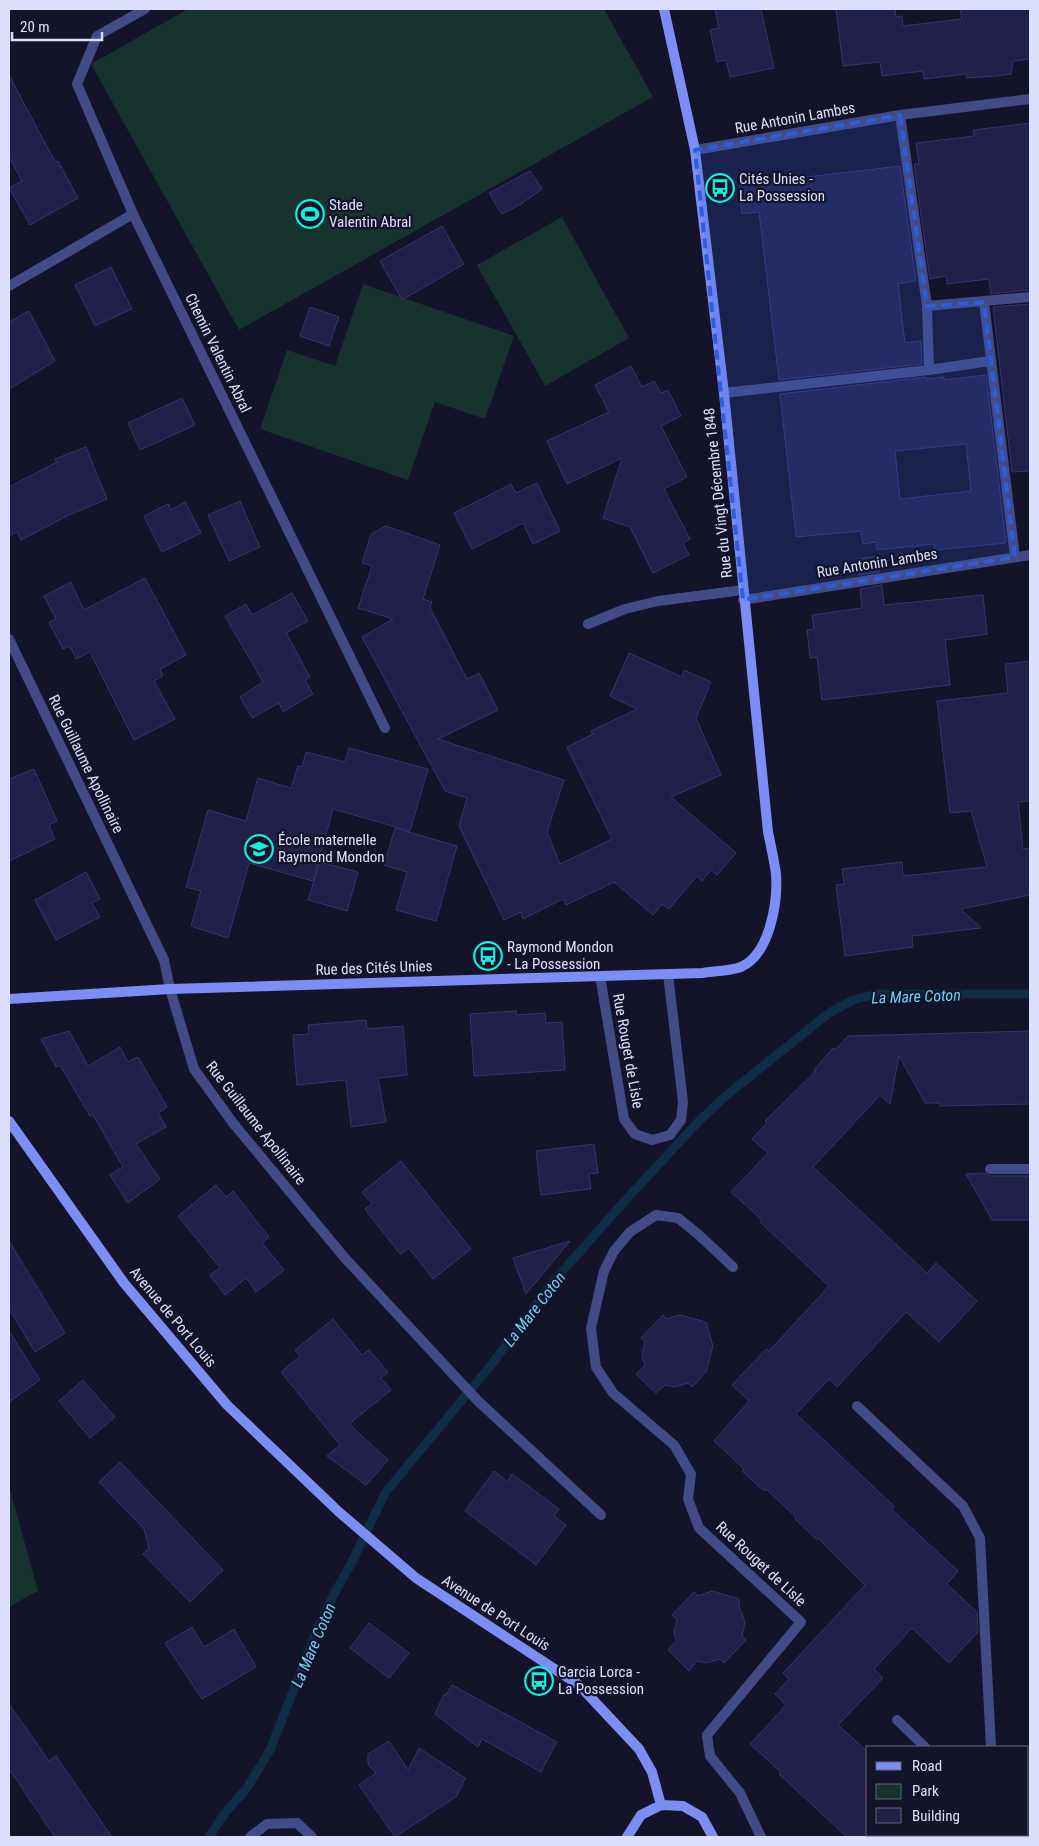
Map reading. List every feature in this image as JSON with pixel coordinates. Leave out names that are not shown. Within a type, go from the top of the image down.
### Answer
[{"type":"street","name":"Chemin Valentin Abral","points":[[145,9],[97,36],[78,84],[133,214],[385,728]]},
{"type":"street","name":"Rue du Vingt Décembre 1848","points":[[664,9],[695,150],[724,393],[768,832],[776,874],[774,909],[765,941],[757,955],[741,967]]},
{"type":"street","name":"Rue Antonin Lambes","points":[[695,150],[900,115],[1030,100]]},
{"type":"street","points":[[900,115],[927,306],[929,370]]},
{"type":"street","points":[[9,286],[133,214]]},
{"type":"street","points":[[927,306],[1030,298]]},
{"type":"street","points":[[984,302],[1016,557]]},
{"type":"street","points":[[724,393],[929,370],[990,361]]},
{"type":"street","name":"Rue Antonin Lambes","points":[[588,624],[625,609],[658,601],[743,595],[1030,555]]},
{"type":"street","name":"Rue Guillaume Apollinaire","points":[[9,639],[164,960],[170,990],[194,1069],[233,1123],[344,1257],[478,1401],[601,1515]]},
{"type":"street","name":"Rue des Cités Unies","points":[[9,999],[170,990],[703,973],[741,967]]},
{"type":"street","name":"Rue Rouget de Lisle","points":[[600,976],[624,1119],[635,1134],[652,1140],[670,1135],[682,1120],[682,1102],[668,974]]},
{"type":"street","name":"Avenue de Port Louis","points":[[9,1121],[124,1283],[227,1405],[339,1512],[416,1578],[579,1685],[639,1749],[652,1772],[661,1805]]},
{"type":"street","points":[[990,1169],[1030,1169]]},
{"type":"street","name":"Rue Rouget de Lisle","points":[[734,1268],[678,1218],[656,1215],[630,1232],[614,1250],[604,1271],[590,1328],[596,1367],[613,1393],[674,1445],[692,1474],[688,1499],[699,1528],[801,1622],[707,1735],[710,1756],[740,1793],[761,1837]]},
{"type":"street","points":[[857,1406],[963,1506],[980,1538],[991,1746]]},
{"type":"street","points":[[898,1720],[924,1746]]},
{"type":"street","points":[[627,1837],[641,1816],[661,1805],[683,1806],[702,1817],[713,1837]]},
{"type":"street","points":[[250,1837],[267,1824],[297,1823],[312,1837]]},
{"type":"highlighted area","points":[[900,115],[927,306],[984,302],[1015,557],[743,600],[695,150]]},
{"type":"green space","name":"Stade Valentin Abral","points":[[188,9],[604,9],[653,97],[239,330],[91,64]]},
{"type":"green space","points":[[562,217],[629,338],[545,386],[477,265]]},
{"type":"green space","points":[[363,284],[514,336],[485,419],[435,402],[408,480],[260,429],[287,350],[335,366]]},
{"type":"green space","points":[[9,1486],[38,1591],[9,1607]]},
{"type":"building","points":[[715,9],[761,9],[774,68],[730,77],[726,60],[717,62],[710,30],[719,28]]},
{"type":"building","points":[[836,9],[895,9],[896,17],[902,16],[903,26],[962,19],[960,9],[1030,9],[1030,59],[1013,61],[1011,74],[967,78],[966,74],[924,79],[923,71],[882,76],[880,62],[843,66]]},
{"type":"building","points":[[9,75],[55,162],[58,161],[78,198],[30,225],[9,188],[22,181],[9,157]]},
{"type":"building","points":[[1030,123],[1030,290],[991,294],[989,279],[947,284],[946,276],[930,279],[914,164],[919,164],[916,143],[974,136],[973,130]]},
{"type":"building","points":[[900,166],[916,281],[898,284],[905,343],[921,341],[922,364],[779,380],[759,212],[742,214],[739,185]]},
{"type":"building","points":[[530,171],[542,189],[521,204],[502,214],[489,193]]},
{"type":"building","points":[[442,226],[464,264],[402,300],[380,261]]},
{"type":"building","points":[[111,267],[132,309],[95,326],[75,285]]},
{"type":"building","points":[[1030,304],[1030,471],[1012,472],[993,307]]},
{"type":"building","points":[[310,307],[339,317],[329,346],[300,336]]},
{"type":"building","points":[[29,311],[55,361],[9,389],[9,322]]},
{"type":"building","points":[[631,366],[642,387],[654,381],[661,393],[668,390],[681,416],[661,426],[687,477],[664,489],[690,539],[683,543],[689,555],[653,573],[630,527],[603,518],[622,458],[567,484],[547,441],[609,412],[595,385]]},
{"type":"building","points":[[986,375],[1006,543],[935,550],[934,544],[877,550],[876,542],[863,544],[861,531],[796,537],[780,394],[926,377],[926,379],[944,377],[944,380]],"holes":[[[966,444],[971,491],[900,499],[895,451]]]},
{"type":"building","points":[[182,398],[195,425],[140,450],[128,423]]},
{"type":"building","points":[[86,447],[107,499],[69,515],[21,540],[17,532],[9,536],[9,487],[57,462],[55,459]]},
{"type":"building","points":[[537,483],[560,531],[533,544],[523,523],[472,549],[454,513],[511,484],[516,493]]},
{"type":"building","points":[[240,501],[260,547],[229,561],[208,515]]},
{"type":"building","points":[[185,502],[201,533],[162,552],[144,516],[168,504],[171,510]]},
{"type":"building","points":[[386,526],[440,545],[423,599],[432,602],[430,608],[467,679],[479,673],[498,710],[438,739],[564,780],[547,832],[560,864],[612,839],[567,747],[593,734],[591,731],[637,709],[610,696],[629,653],[682,677],[684,670],[711,682],[696,718],[721,775],[671,797],[736,853],[717,875],[711,870],[702,881],[697,876],[669,909],[662,904],[653,915],[614,882],[566,905],[563,899],[523,919],[521,912],[504,920],[459,826],[467,798],[445,791],[362,637],[393,619],[358,608],[372,566],[362,563],[371,534]]},
{"type":"building","points":[[878,556],[880,572],[859,575],[857,559]]},
{"type":"building","points":[[145,578],[186,655],[160,669],[163,676],[154,681],[175,719],[134,740],[90,652],[76,659],[70,646],[63,649],[49,622],[56,619],[44,596],[71,582],[84,610]]},
{"type":"building","points":[[882,585],[884,605],[983,595],[987,634],[945,640],[950,685],[822,700],[817,657],[810,658],[807,630],[814,629],[812,615],[862,608],[860,589]]},
{"type":"building","points":[[292,593],[308,621],[286,633],[310,677],[305,680],[313,694],[283,712],[279,703],[252,718],[240,697],[263,682],[225,616],[246,604],[252,615]]},
{"type":"building","points":[[1030,661],[1030,801],[1018,802],[1023,849],[1030,848],[1030,895],[961,909],[981,928],[912,936],[913,947],[845,956],[836,885],[844,884],[842,869],[902,862],[903,876],[987,867],[971,811],[950,813],[937,701],[1008,693],[1005,664]]},
{"type":"building","name":"École maternelle Raymond Mondon","points":[[349,748],[428,769],[410,831],[333,809],[313,881],[249,863],[228,938],[191,926],[201,891],[186,887],[208,810],[246,821],[258,778],[291,788],[298,766],[302,767],[306,752],[345,762]]},
{"type":"building","points":[[34,769],[57,821],[49,825],[55,839],[9,861],[9,779]]},
{"type":"building","points":[[395,828],[457,846],[436,921],[396,910],[407,872],[384,865]]},
{"type":"building","points":[[320,862],[358,872],[347,911],[308,900]]},
{"type":"building","points":[[86,872],[100,899],[92,903],[100,917],[56,940],[35,900]]},
{"type":"building","points":[[516,1011],[516,1015],[545,1013],[546,1023],[562,1022],[565,1070],[474,1076],[470,1014]]},
{"type":"building","points":[[366,1020],[367,1029],[403,1026],[407,1075],[378,1078],[386,1122],[351,1127],[346,1080],[297,1085],[293,1035],[309,1034],[308,1025]]},
{"type":"building","points":[[69,1031],[88,1066],[120,1047],[128,1062],[138,1057],[167,1107],[158,1113],[166,1127],[136,1144],[160,1179],[128,1203],[110,1175],[123,1167],[93,1115],[90,1116],[60,1065],[56,1067],[41,1039]]},
{"type":"building","points":[[1030,1031],[1030,1104],[940,1106],[940,1103],[925,1103],[899,1056],[890,1104],[880,1095],[813,1167],[927,1273],[936,1263],[977,1301],[939,1342],[906,1312],[837,1387],[829,1379],[796,1414],[894,1506],[892,1510],[958,1571],[947,1584],[977,1612],[978,1632],[949,1663],[912,1628],[874,1669],[883,1678],[838,1725],[866,1750],[866,1836],[868,1837],[847,1837],[779,1774],[781,1772],[750,1744],[786,1705],[775,1694],[789,1679],[783,1673],[865,1585],[766,1489],[764,1491],[742,1471],[744,1469],[714,1441],[749,1401],[732,1385],[766,1349],[769,1351],[829,1286],[760,1222],[762,1220],[731,1192],[768,1153],[752,1139],[767,1123],[765,1121],[815,1072],[814,1070],[833,1048],[835,1050],[848,1036]]},
{"type":"building","points":[[594,1144],[598,1173],[589,1174],[591,1189],[541,1195],[536,1151]]},
{"type":"building","points":[[401,1161],[471,1249],[433,1279],[409,1248],[400,1254],[365,1209],[372,1204],[362,1192]]},
{"type":"building","points":[[985,1173],[990,1176],[1030,1176],[1030,1220],[992,1220],[966,1174]]},
{"type":"building","points":[[216,1185],[226,1197],[233,1191],[269,1237],[262,1243],[284,1270],[256,1292],[246,1278],[225,1295],[210,1275],[220,1268],[178,1216]]},
{"type":"building","points":[[9,1241],[65,1333],[35,1352],[9,1309]]},
{"type":"building","points":[[570,1241],[526,1294],[513,1258]]},
{"type":"building","points":[[663,1315],[666,1319],[680,1315],[706,1322],[713,1346],[706,1372],[692,1387],[688,1383],[675,1387],[665,1385],[656,1393],[636,1374],[645,1365],[642,1356],[645,1342],[641,1338]]},
{"type":"building","points":[[333,1319],[362,1355],[369,1350],[388,1372],[381,1378],[391,1390],[349,1424],[388,1460],[366,1485],[327,1456],[340,1445],[281,1372],[300,1356],[295,1350]]},
{"type":"building","points":[[9,1331],[40,1380],[9,1402]]},
{"type":"building","points":[[83,1380],[115,1417],[90,1438],[59,1401]]},
{"type":"building","points":[[120,1462],[223,1570],[190,1602],[143,1554],[149,1548],[144,1529],[99,1482]]},
{"type":"building","points":[[494,1471],[507,1481],[512,1474],[559,1509],[554,1516],[566,1525],[536,1565],[465,1511]]},
{"type":"building","points":[[712,1591],[739,1599],[739,1606],[745,1622],[742,1636],[746,1640],[724,1663],[720,1659],[707,1663],[697,1661],[689,1671],[668,1650],[676,1641],[674,1633],[677,1619],[672,1615],[694,1592],[698,1596]]},
{"type":"building","points":[[369,1623],[409,1653],[389,1678],[350,1648]]},
{"type":"building","points":[[192,1627],[204,1647],[234,1629],[256,1667],[202,1699],[165,1643]]},
{"type":"building","points":[[452,1685],[557,1742],[541,1772],[482,1739],[478,1747],[435,1714],[444,1694],[446,1695]]},
{"type":"building","points":[[9,1704],[49,1761],[56,1756],[112,1837],[55,1837],[9,1769]]},
{"type":"building","points":[[389,1741],[408,1770],[419,1748],[465,1778],[457,1796],[395,1837],[359,1785],[376,1773],[368,1765],[368,1754]]},
{"type":"waterway","name":"La Mare Coton","points":[[209,1837],[225,1813],[247,1788],[270,1750],[317,1630],[385,1493],[492,1364],[554,1281],[699,1121],[728,1094],[829,1013],[853,1000],[876,994],[1030,994]]},
{"type":"place","name":"Cités Unies - La Possession","points":[[720,188]]},
{"type":"place","name":"Stade Valentin Abral","points":[[310,214]]},
{"type":"place","name":"École maternelle Raymond Mondon","points":[[259,849]]},
{"type":"place","name":"Raymond Mondon - La Possession","points":[[488,956]]},
{"type":"place","name":"Garcia Lorca - La Possession","points":[[539,1681]]}]
